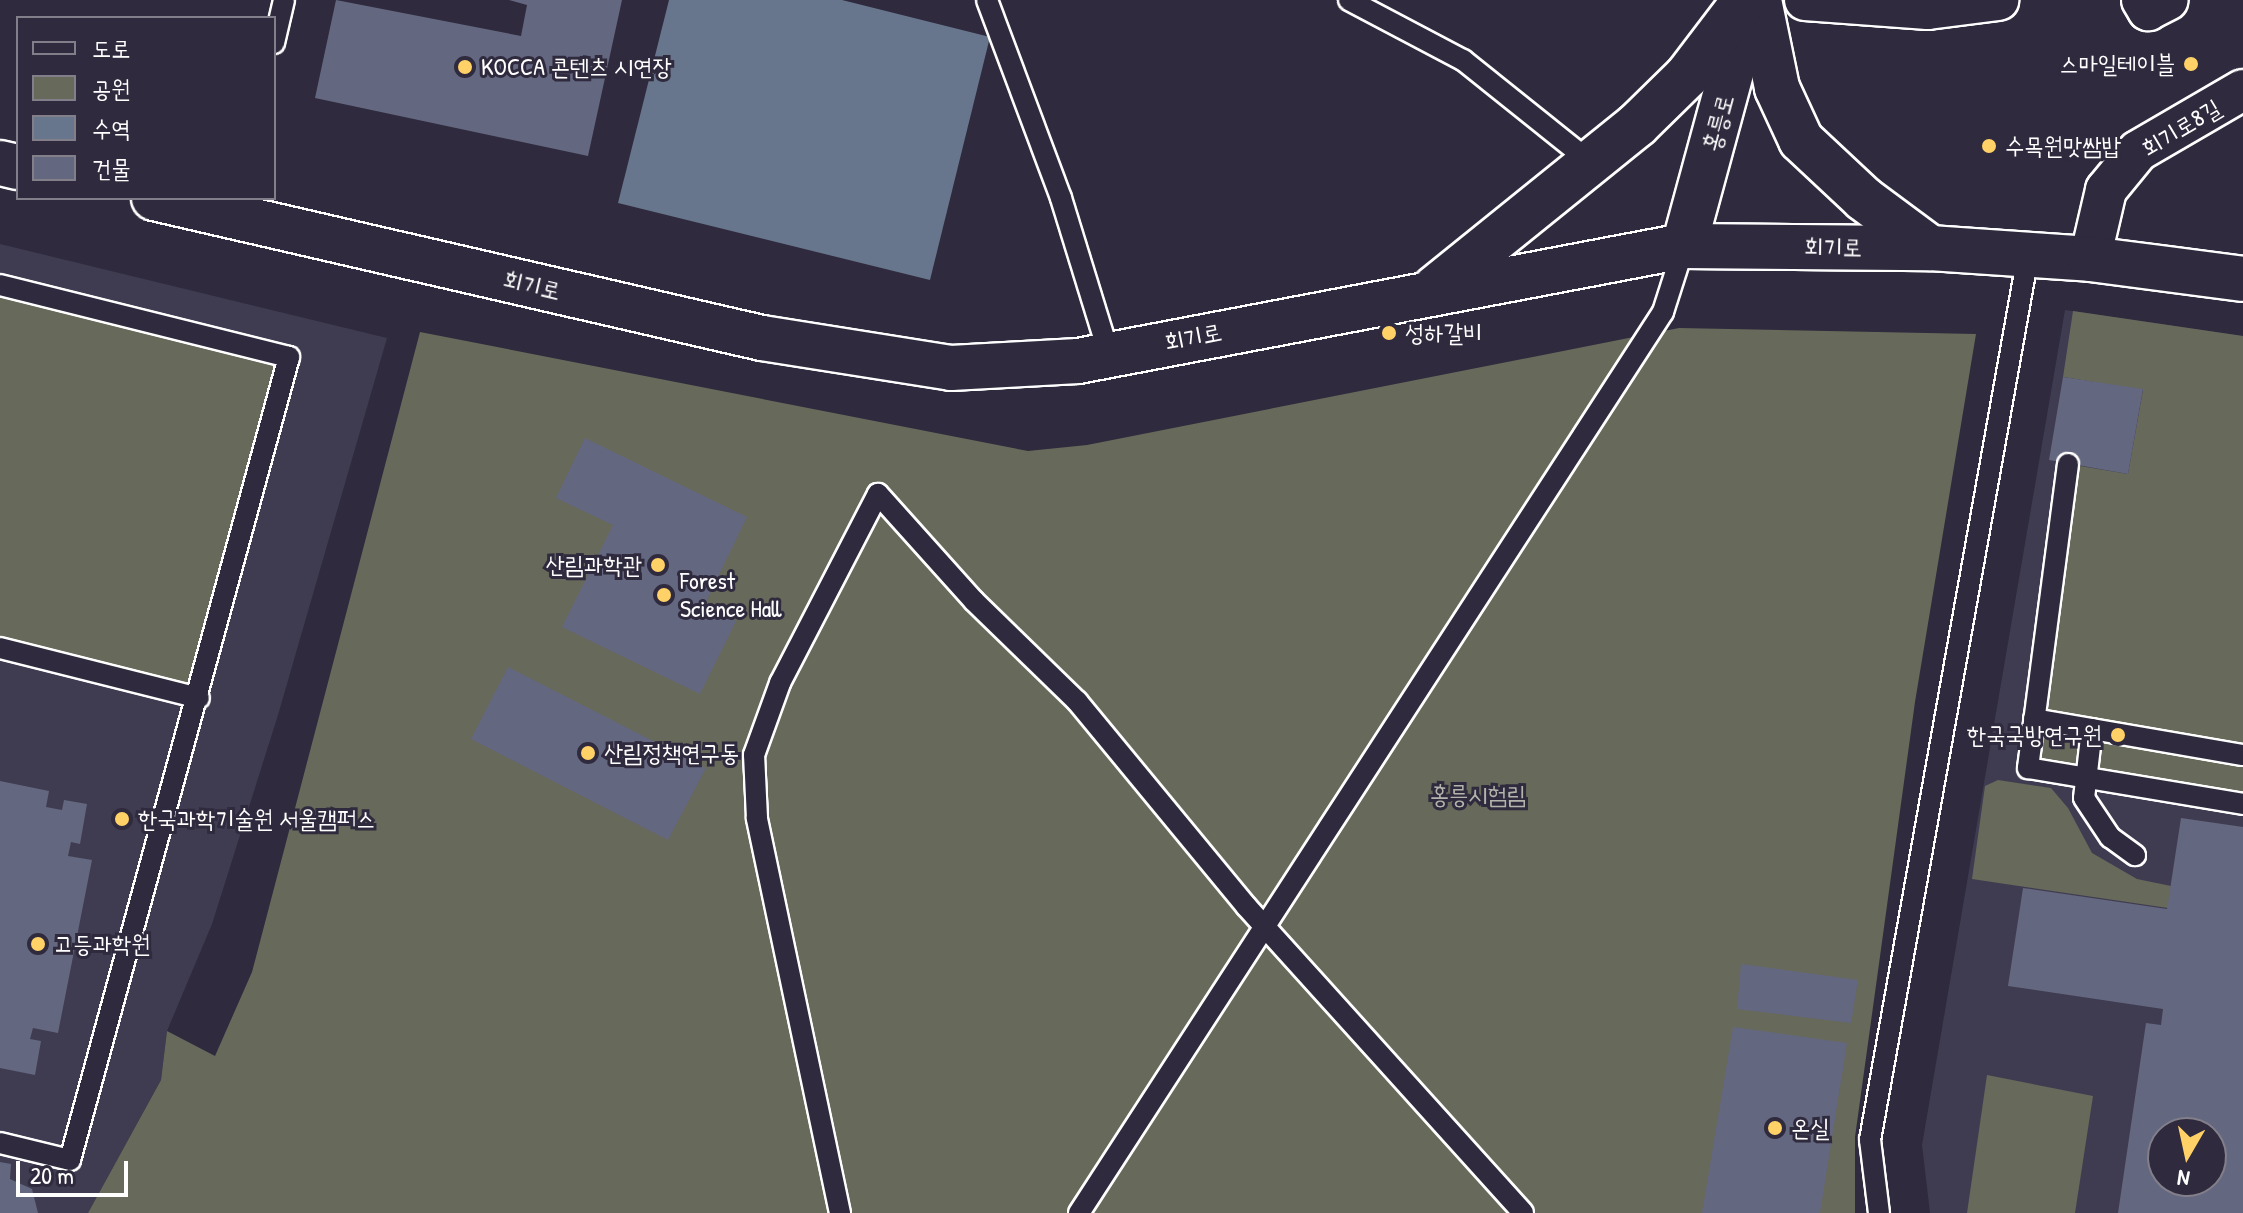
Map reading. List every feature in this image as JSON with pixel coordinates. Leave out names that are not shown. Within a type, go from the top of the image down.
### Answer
[{"type":"main road","points":[[1429,292],[1593,164],[1687,76],[1748,0]]},
{"type":"main road","name":"홍릉로","points":[[1684,246],[1748,0]]},
{"type":"main road","points":[[1759,0],[1777,88],[1801,140],[1864,199],[1930,248]]},
{"type":"main road","name":"회기로","points":[[171,200],[239,208],[762,338],[935,365],[1012,367],[1109,354],[1684,246],[1930,248],[2090,259],[2243,279]]},
{"type":"street","points":[[1805,0],[1928,9],[1998,0]]},
{"type":"street","points":[[2142,0],[2148,10],[2168,0]]},
{"type":"street","name":"회기로8길","points":[[2090,259],[2106,190],[2138,151],[2243,90]]},
{"type":"lane","points":[[276,34],[284,0]]},
{"type":"lane","points":[[987,0],[1061,198],[1109,354]]},
{"type":"lane","points":[[1349,0],[1463,60],[1593,164]]},
{"type":"lane","points":[[1079,1213],[1663,312],[1684,246]]},
{"type":"lane","points":[[1879,1213],[1870,1140],[2028,256]]},
{"type":"lane","points":[[0,285],[289,357],[199,698],[70,1160],[0,1143]]},
{"type":"lane","points":[[2068,464],[2028,768],[2243,804]]},
{"type":"lane","points":[[840,1213],[757,818],[754,755],[780,683],[878,494],[974,601],[1077,701],[1265,927],[1523,1213]]},
{"type":"lane","points":[[0,648],[199,698]]},
{"type":"lane","points":[[2034,719],[2243,755]]},
{"type":"lane","points":[[2092,729],[2084,798],[2110,837],[2135,855]]},
{"type":"shaded area","name":"한국과학기술원 서울캠퍼스","points":[[0,244],[387,338],[278,715],[212,924],[167,1031],[161,1080],[88,1213],[0,1213]]},
{"type":"shaded area","name":"한국국방연구원","points":[[2065,310],[2243,336],[2243,1213],[1930,1213],[1922,1145]]},
{"type":"green space","points":[[0,285],[289,357],[199,698],[0,649]]},
{"type":"green space","points":[[2073,311],[2243,336],[2243,804],[2028,768],[2068,464],[2128,474],[2143,390],[2063,377]]},
{"type":"green space","name":"홍릉시험림","points":[[1679,328],[1976,334],[1915,702],[1855,1137],[1855,1213],[88,1213],[161,1080],[167,1031],[215,1056],[252,972],[420,332],[1028,451],[1087,445]]},
{"type":"green space","points":[[1998,780],[2051,788],[2068,808],[2092,853],[2137,879],[2171,886],[2168,908],[1972,879],[1985,786]]},
{"type":"green space","points":[[1987,1075],[2093,1096],[2075,1213],[1967,1213]]},
{"type":"water","points":[[669,0],[842,0],[990,37],[930,280],[618,203]]},
{"type":"building","name":"KOCCA 콘텐츠 시연장","points":[[336,0],[521,36],[527,5],[509,0],[622,0],[588,156],[315,98]]},
{"type":"building","points":[[2063,377],[2143,389],[2128,474],[2049,460]]},
{"type":"building","name":"산림과학관","points":[[585,438],[747,517],[704,606],[736,621],[700,694],[562,627],[613,525],[556,498]]},
{"type":"building","name":"산림정책연구동","points":[[508,667],[706,768],[668,840],[471,739]]},
{"type":"building","name":"고등과학원","points":[[0,781],[49,791],[46,807],[62,810],[64,800],[87,804],[80,844],[71,842],[68,856],[92,860],[58,1033],[33,1028],[30,1039],[41,1041],[35,1075],[0,1068]]},
{"type":"building","points":[[2181,818],[2243,827],[2243,1213],[2118,1213],[2146,1023],[2161,1025],[2163,1009],[2008,986],[2023,888],[2167,909]]},
{"type":"building","points":[[1741,964],[1858,980],[1851,1023],[1737,1009]]},
{"type":"building","name":"온실","points":[[1733,1027],[1847,1043],[1820,1213],[1702,1213]]},
{"type":"building","points":[[0,1162],[11,1164],[10,1179],[32,1189],[38,1213],[0,1213]]},
{"type":"place","name":"스마일테이블","points":[[2191,64]]},
{"type":"place","name":"KOCCA 콘텐츠 시연장","points":[[465,67]]},
{"type":"place","name":"수목원맛쌈밥","points":[[1989,146]]},
{"type":"place","name":"성하갈비","points":[[1389,333]]},
{"type":"place","name":"산림과학관","points":[[658,565]]},
{"type":"place","name":"Forest Science Hall","points":[[664,595]]},
{"type":"place","name":"한국국방연구원","points":[[2118,735]]},
{"type":"place","name":"산림정책연구동","points":[[588,753]]},
{"type":"place","name":"한국과학기술원 서울캠퍼스","points":[[122,819]]},
{"type":"place","name":"고등과학원","points":[[38,944]]},
{"type":"place","name":"온실","points":[[1775,1128]]}]
